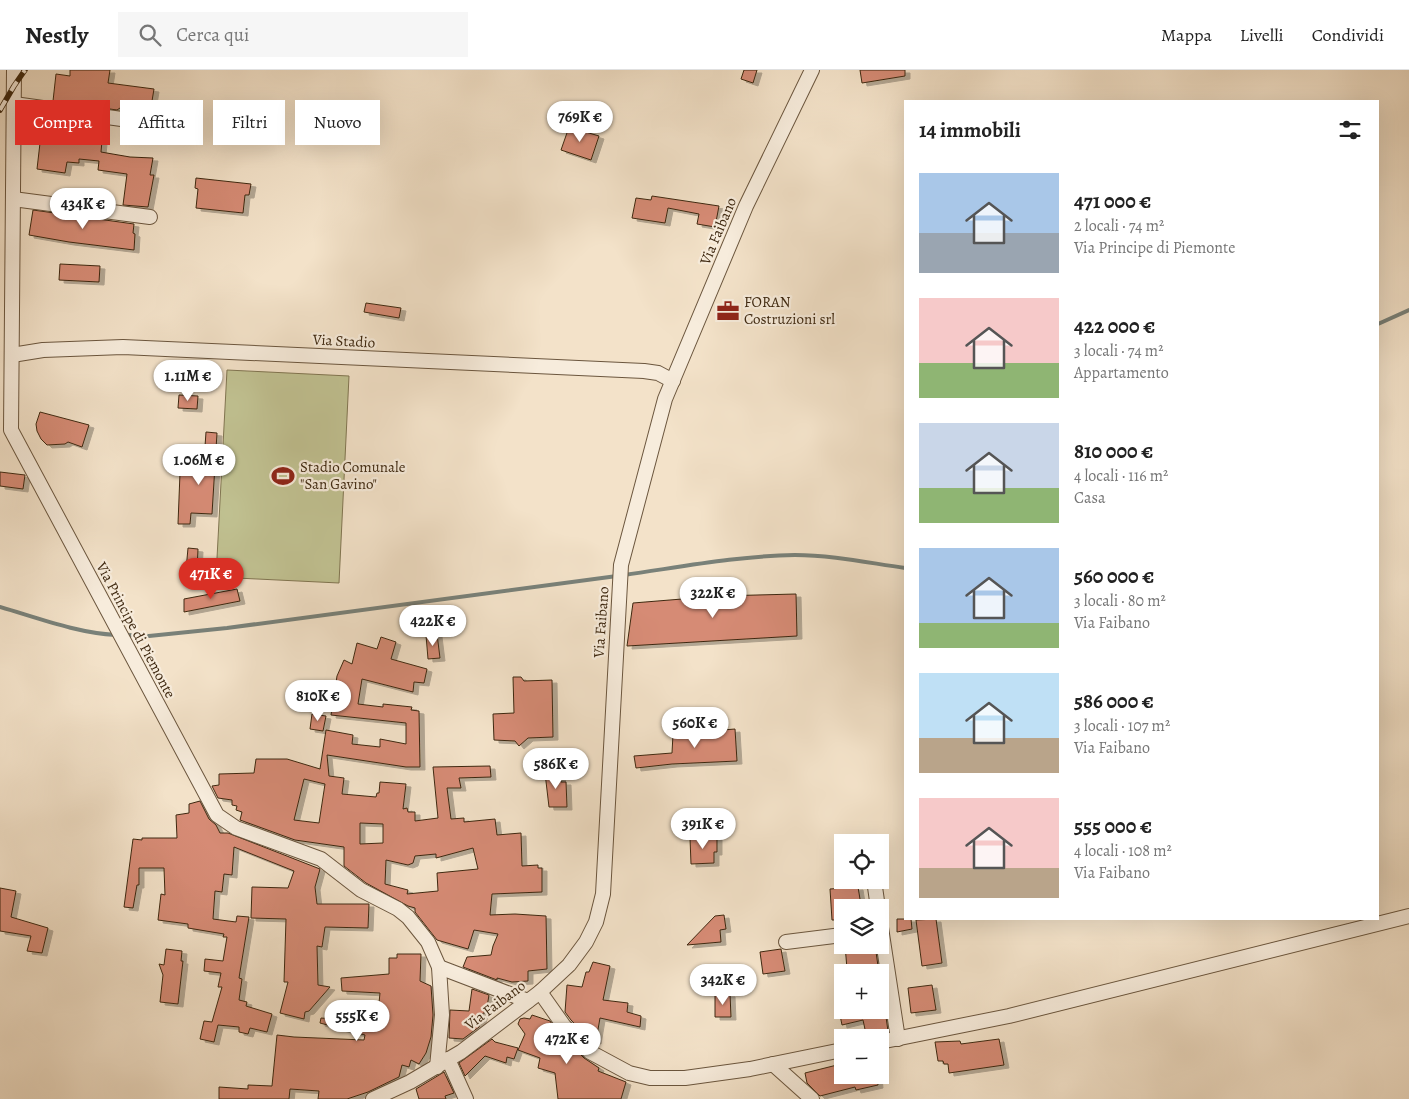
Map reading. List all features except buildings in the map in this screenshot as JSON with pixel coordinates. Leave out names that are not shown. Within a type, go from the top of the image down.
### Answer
[{"type":"street","name":"Via Principe di Piemonte","points":[[14,70],[11,430],[216,815],[236,828],[321,859],[361,890],[398,909],[408,917],[428,942],[439,967],[443,1063]]},
{"type":"street","name":"Via Faibano","points":[[373,1099],[410,1082],[443,1063],[540,992],[569,965],[586,942],[596,922],[603,894],[621,566],[665,399],[746,206],[812,70]]},
{"type":"street","points":[[14,104],[120,119]]},
{"type":"street","points":[[13,199],[150,217]]},
{"type":"street","name":"Via Stadio","points":[[12,354],[43,350],[123,347],[644,371],[658,373],[673,381]]},
{"type":"street","points":[[889,1040],[1010,1016],[1409,916]]},
{"type":"street","points":[[786,942],[834,936]]},
{"type":"street","points":[[884,954],[898,1039]]},
{"type":"street","points":[[439,967],[528,1001]]},
{"type":"street","points":[[540,992],[564,1026],[590,1052],[629,1073],[650,1078],[685,1078],[773,1064],[834,1052]]},
{"type":"street","points":[[443,1063],[466,1099]]},
{"type":"street","points":[[773,1064],[812,1099]]},
{"type":"green space","name":"Stadio Comunale \"San Gavino\"","points":[[227,370],[349,376],[339,583],[216,577]]},
{"type":"waterway","points":[[1379,324],[1409,310]]},
{"type":"waterway","points":[[624,575],[731,560],[795,555],[837,558],[904,568]]},
{"type":"waterway","points":[[126,635],[149,636],[227,628],[617,576]]},
{"type":"waterway","points":[[0,607],[72,628],[116,635]]},
{"type":"railway","points":[[0,110],[25,70]]},
{"type":"place","name":"FORAN Costruzioni srl","points":[[728,311]]},
{"type":"place","name":"Stadio Comunale \"San Gavino\"","points":[[283,476]]}]
